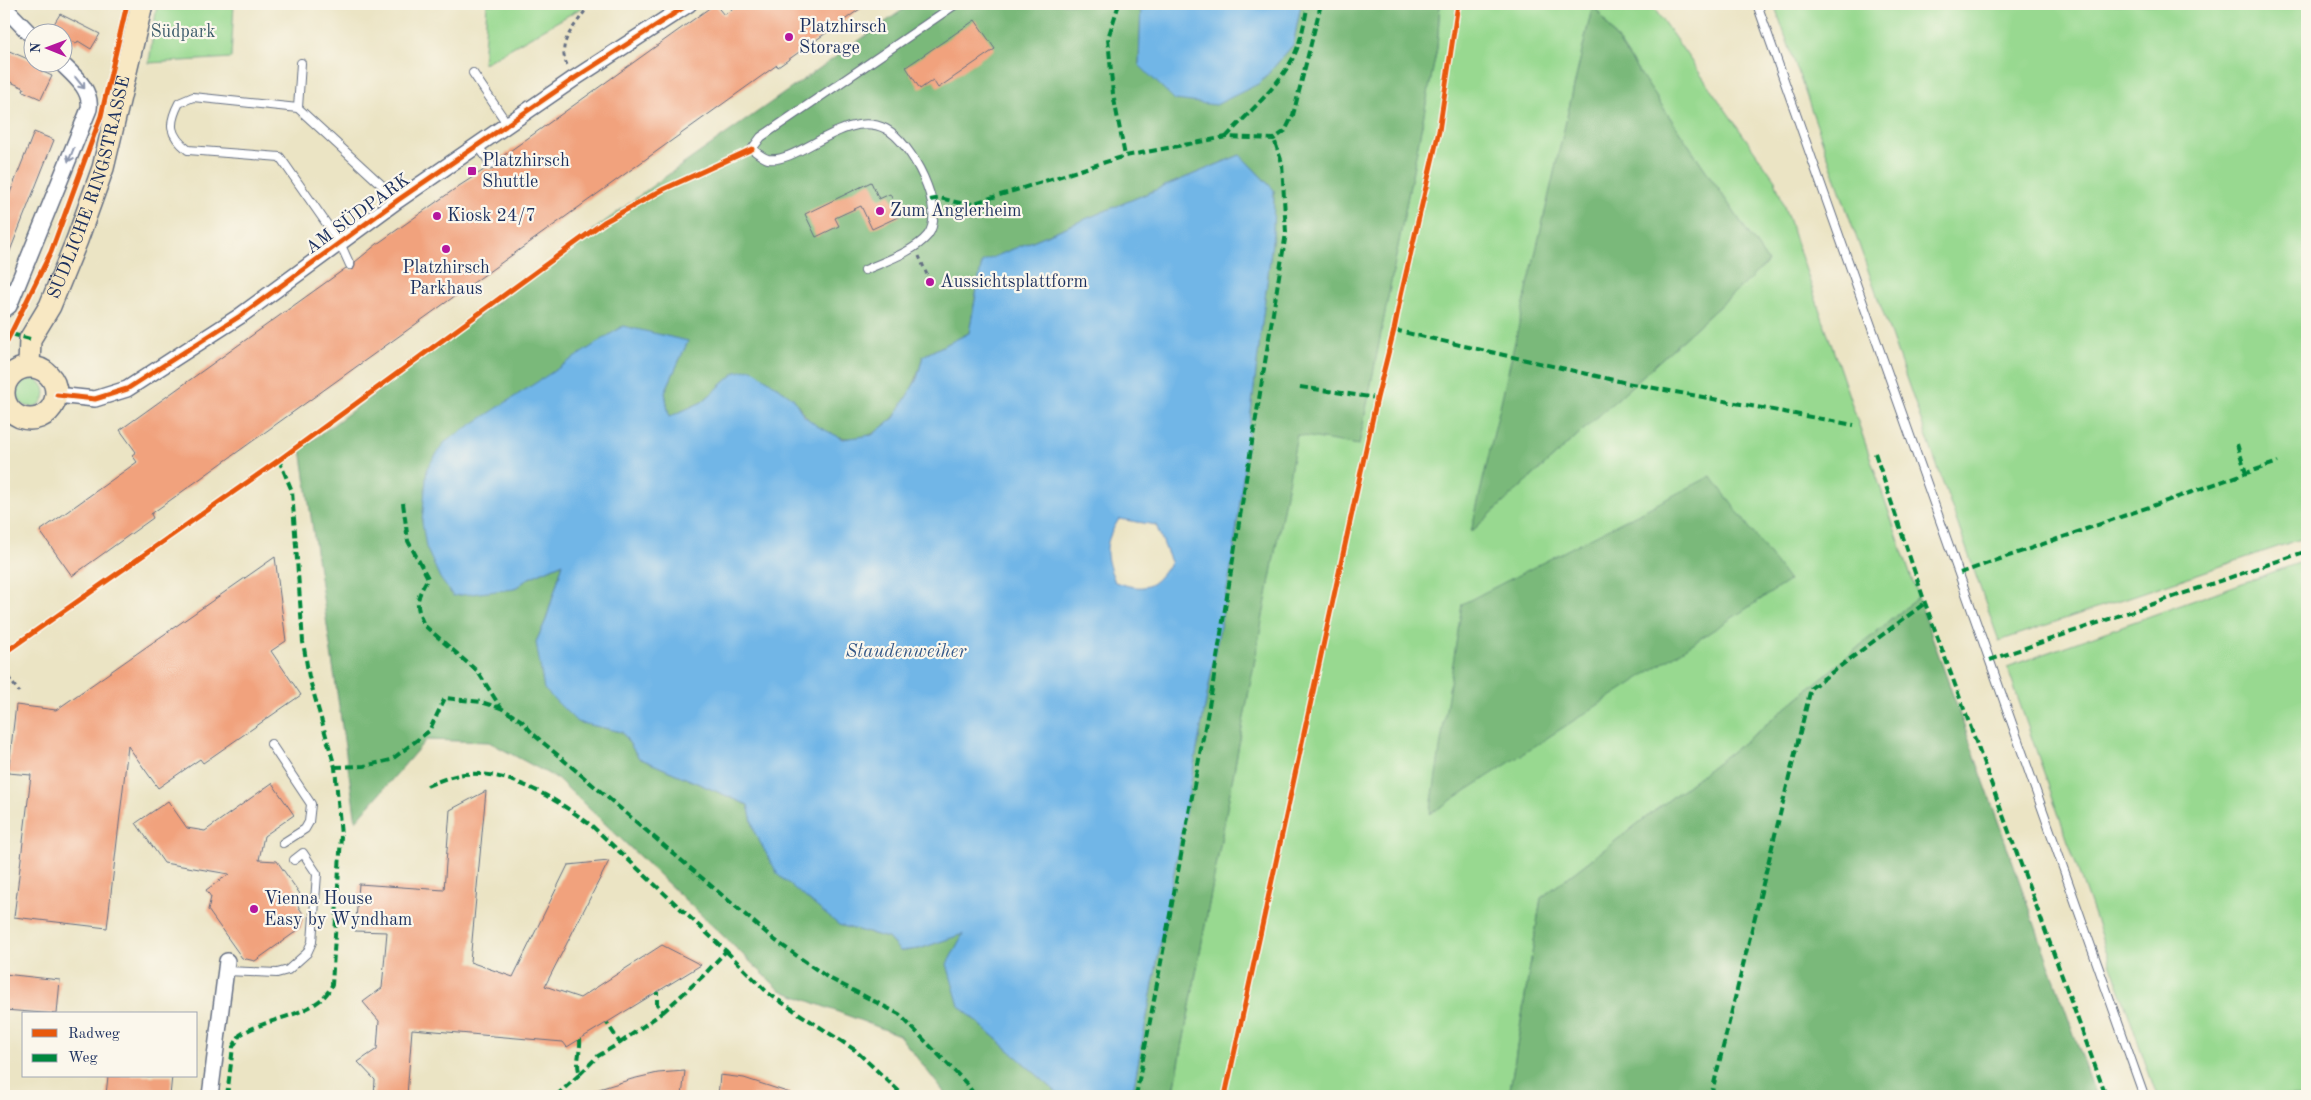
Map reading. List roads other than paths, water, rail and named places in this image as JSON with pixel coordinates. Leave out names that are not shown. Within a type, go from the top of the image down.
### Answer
[{"type":"main road","name":"SÜDLICHE RINGSTRASSE","points":[[29,366],[30,339],[50,306],[77,240],[103,168],[142,4]]},
{"type":"main road","points":[[29,366],[43,370],[54,380],[57,395],[51,409],[39,418],[26,419],[15,414],[5,405],[4,392],[8,379],[16,370],[29,366]]},
{"type":"street","name":"AM SÜDPARK","points":[[57,395],[95,399],[127,389],[240,316],[398,200],[575,78],[689,4]]},
{"type":"street","points":[[5,7],[22,25]]},
{"type":"street","points":[[4,310],[9,306],[38,236],[90,102],[84,87],[70,72]]},
{"type":"street","points":[[210,1096],[227,966]]},
{"type":"lane","points":[[865,270],[914,246],[929,234],[932,218],[928,189],[912,154],[900,138],[885,128],[874,126],[846,129],[783,158],[767,159],[752,149],[761,137],[956,4]]},
{"type":"lane","points":[[1757,4],[2144,1096]]},
{"type":"lane","points":[[298,108],[300,63]]},
{"type":"lane","points":[[473,73],[508,125]]},
{"type":"lane","points":[[350,265],[340,243],[280,157],[188,150],[178,142],[172,131],[172,116],[179,103],[193,97],[298,108],[398,200]]},
{"type":"lane","points":[[478,146],[491,164]]},
{"type":"lane","points":[[271,744],[311,804],[309,822],[305,828],[284,843]]},
{"type":"lane","points":[[227,966],[277,973],[288,970],[307,953],[312,942],[317,874],[303,853],[294,860]]},
{"type":"water","points":[[1141,4],[1301,4],[1293,45],[1260,83],[1216,105],[1175,100],[1139,65]]},
{"type":"water","name":"Staudenweiher","points":[[1240,155],[1274,190],[1273,234],[1233,557],[1132,1096],[1061,1096],[959,1006],[947,964],[963,934],[919,949],[900,951],[888,938],[839,925],[778,875],[755,833],[748,805],[639,758],[622,732],[577,722],[544,689],[536,642],[546,620],[563,563],[529,578],[514,589],[453,596],[440,578],[426,547],[422,522],[427,468],[445,442],[623,326],[688,341],[665,392],[669,417],[702,402],[736,372],[752,369],[793,398],[804,416],[817,426],[843,439],[872,435],[894,418],[917,379],[923,356],[969,333],[982,262]],"holes":[[[1119,519],[1156,525],[1171,562],[1165,571],[1154,583],[1148,586],[1134,587],[1115,582],[1107,557],[1107,550],[1110,536]]]},
{"type":"place","name":"Platzhirsch Storage","points":[[789,37]]},
{"type":"place","name":"Platzhirsch Shuttle","points":[[472,171]]},
{"type":"place","name":"Zum Anglerheim","points":[[880,211]]},
{"type":"place","name":"Kiosk 24/7","points":[[437,216]]},
{"type":"place","name":"Platzhirsch Parkhaus","points":[[446,249]]},
{"type":"place","name":"Aussichtsplattform","points":[[930,282]]},
{"type":"place","name":"Vienna House Easy by Wyndham","points":[[254,909]]},
{"type":"park label","name":"Südpark","points":[[183,32]]}]
